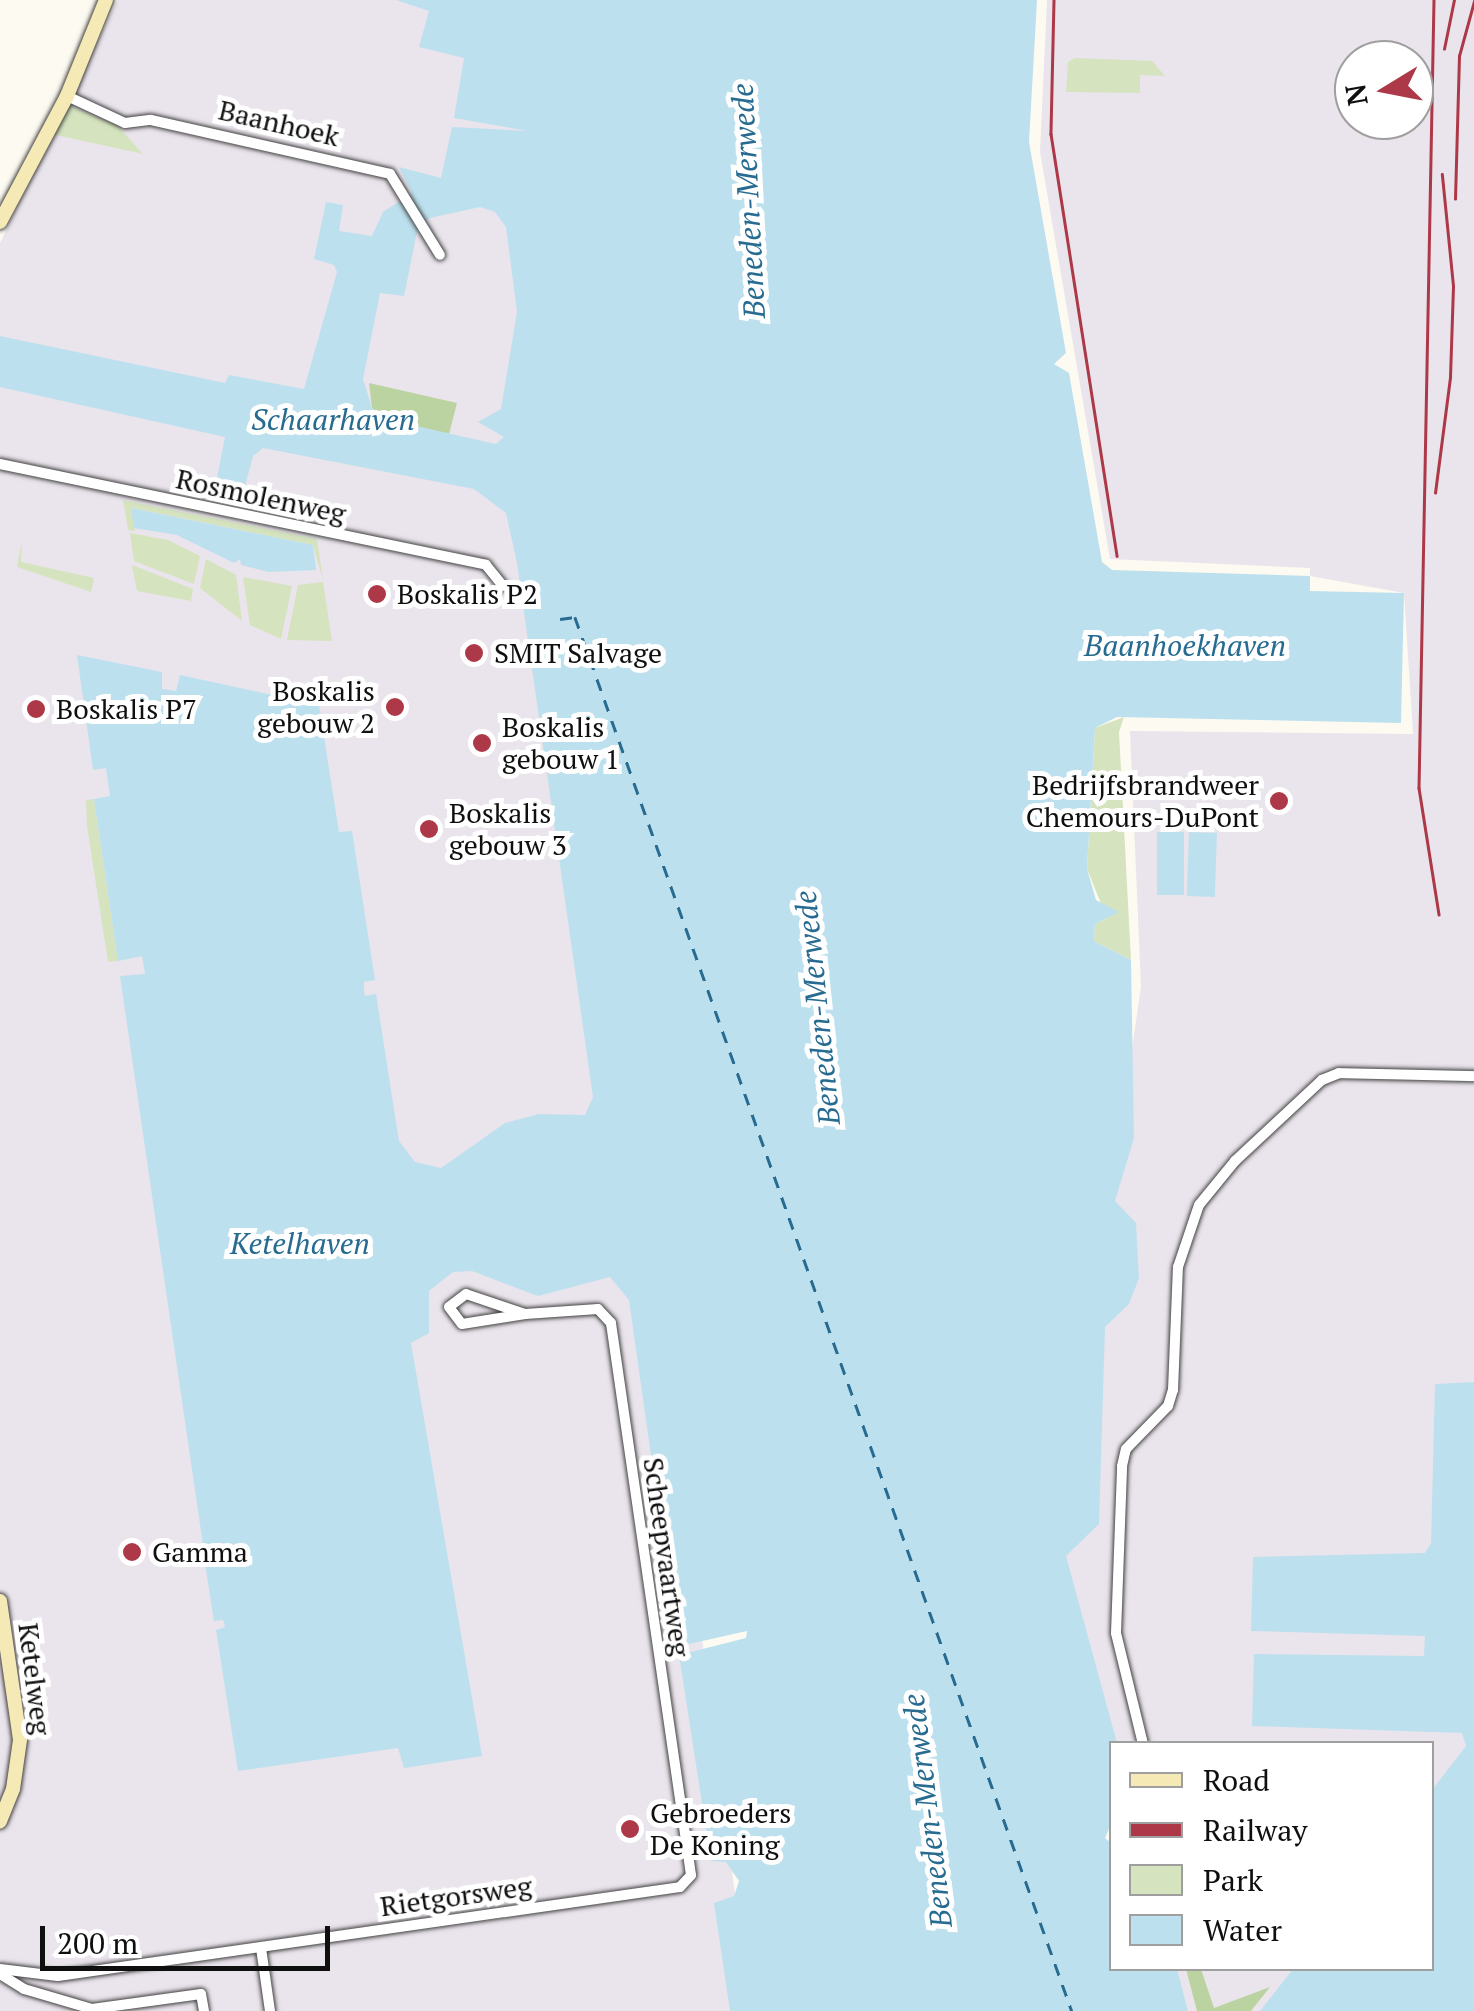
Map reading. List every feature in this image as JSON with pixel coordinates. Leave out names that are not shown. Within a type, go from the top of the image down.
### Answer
[{"type":"street","points":[[0,222],[67,96],[106,0]]},
{"type":"street","name":"Baanhoek","points":[[67,96],[125,124],[151,120],[390,174],[426,226],[440,255]]},
{"type":"street","name":"Rosmolenweg","points":[[0,464],[486,565],[503,586]]},
{"type":"street","points":[[1142,1741],[1116,1632],[1122,1466],[1126,1449],[1168,1406],[1178,1267],[1199,1205],[1234,1161],[1322,1080],[1339,1073],[1474,1076]]},
{"type":"street","name":"Scheepvaartweg","points":[[525,1314],[466,1294],[449,1308],[462,1324],[586,1306],[606,1312],[611,1323],[691,1875],[680,1886]]},
{"type":"street","name":"Ketelweg","points":[[0,1601],[20,1740],[14,1789],[0,1821]]},
{"type":"street","name":"Rietgorsweg","points":[[0,1972],[58,1976],[680,1886]]},
{"type":"street","points":[[261,1948],[270,2011]]},
{"type":"street","points":[[0,1972],[24,1990],[92,2009],[201,1994],[204,2011]]},
{"type":"shaded area","points":[[118,0],[573,0],[663,1336],[750,2011],[0,2011],[0,243]]},
{"type":"shaded area","points":[[1047,0],[1474,0],[1474,2011],[1143,2011],[1135,1971],[1434,1971],[1434,1741],[1109,1741],[1109,1830],[1058,1552],[1141,987],[1130,731],[1413,734],[1404,593],[1310,576],[1310,568],[1110,559],[1040,152]]},
{"type":"green space","points":[[1075,58],[1152,61],[1165,76],[1140,75],[1140,93],[1066,92],[1068,62]]},
{"type":"green space","points":[[70,106],[117,125],[143,154],[47,133]]},
{"type":"green space","points":[[369,383],[457,403],[449,434],[385,419],[372,408]]},
{"type":"green space","points":[[123,500],[317,539],[323,580],[313,545],[132,508],[135,531],[128,530]]},
{"type":"green space","points":[[130,533],[168,540],[200,556],[194,584],[134,561]]},
{"type":"green space","points":[[22,540],[21,562],[94,578],[91,592],[17,567]]},
{"type":"green space","points":[[206,559],[236,575],[242,621],[200,588]]},
{"type":"green space","points":[[132,565],[193,589],[191,601],[137,591]]},
{"type":"green space","points":[[243,577],[292,586],[281,639],[250,625]]},
{"type":"green space","points":[[323,582],[332,641],[287,640],[298,585]]},
{"type":"green space","points":[[1124,717],[1119,732],[1131,960],[1094,941],[1095,924],[1107,918],[1087,869],[1095,728]]},
{"type":"green space","points":[[94,799],[118,961],[108,962],[87,826],[86,800]]},
{"type":"green space","points":[[1187,1971],[1202,1971],[1214,2008],[1270,1987],[1251,2011],[1197,2011]]},
{"type":"water","points":[[396,0],[1037,0],[1029,142],[1066,353],[1054,364],[1069,373],[1102,562],[1112,570],[1310,576],[1310,591],[1404,593],[1401,723],[1117,717],[1095,728],[1087,869],[1096,900],[1119,912],[1095,924],[1094,941],[1131,960],[1134,1138],[1115,1201],[1136,1223],[1139,1278],[1129,1304],[1105,1327],[1099,1524],[1066,1556],[1116,1741],[1109,1741],[1109,1829],[1105,1838],[1109,1841],[1109,1971],[1178,1971],[1188,2011],[730,2011],[714,1903],[734,1896],[739,1881],[726,1862],[711,1861],[679,1655],[746,1638],[747,1631],[680,1646],[677,1639],[629,1300],[610,1277],[538,1296],[472,1271],[453,1272],[429,1291],[429,1333],[411,1343],[482,1756],[404,1768],[398,1748],[238,1771],[216,1630],[225,1627],[223,1620],[214,1621],[203,1551],[225,1543],[203,1545],[120,976],[145,974],[142,956],[118,961],[94,799],[110,796],[106,768],[93,770],[77,655],[162,672],[162,689],[176,691],[180,675],[319,705],[339,832],[352,831],[375,980],[364,982],[364,990],[365,996],[376,994],[399,1141],[415,1162],[441,1168],[505,1123],[539,1114],[585,1115],[593,1097],[517,563],[506,513],[474,489],[263,448],[253,456],[243,494],[215,488],[225,437],[0,387],[0,336],[225,383],[229,375],[304,389],[337,272],[334,265],[314,259],[326,202],[343,205],[339,231],[372,236],[383,212],[412,193],[399,167],[441,178],[452,127],[528,131],[454,118],[464,58],[419,47],[429,11]],"holes":[[[480,207],[495,212],[506,227],[517,312],[501,409],[478,422],[504,437],[496,444],[385,419],[372,408],[363,379],[380,293],[404,296],[418,227],[430,218]]]},
{"type":"water","points":[[131,508],[313,545],[316,570],[269,572],[241,565],[240,559],[234,563],[177,535],[134,528]]},
{"type":"water","points":[[1157,832],[1184,832],[1184,895],[1157,895]]},
{"type":"water","points":[[1189,832],[1217,833],[1215,897],[1187,896]]},
{"type":"water","points":[[1474,1382],[1474,2011],[1260,2011],[1291,1971],[1434,1971],[1434,1787],[1466,1746],[1462,1733],[1252,1726],[1254,1654],[1424,1656],[1425,1636],[1251,1631],[1253,1557],[1425,1553],[1431,1543],[1435,1384]]},
{"type":"ferry route","points":[[560,619],[575,617],[1072,2011]]},
{"type":"railway","points":[[1054,0],[1051,134],[1117,556]]},
{"type":"railway","points":[[1434,0],[1419,788],[1439,914]]},
{"type":"railway","points":[[1444,49],[1454,0]]},
{"type":"railway","points":[[1455,199],[1459,56],[1474,1]]},
{"type":"railway","points":[[1435,493],[1450,377],[1453,286],[1442,175]]},
{"type":"place","name":"Boskalis P2","points":[[377,594]]},
{"type":"place","name":"SMIT Salvage","points":[[474,653]]},
{"type":"place","name":"Boskalis gebouw 2","points":[[395,707]]},
{"type":"place","name":"Boskalis P7","points":[[36,709]]},
{"type":"place","name":"Boskalis gebouw 1","points":[[482,743]]},
{"type":"place","name":"Bedrijfsbrandweer Chemours-DuPont","points":[[1279,801]]},
{"type":"place","name":"Boskalis gebouw 3","points":[[429,829]]},
{"type":"place","name":"Gamma","points":[[132,1552]]},
{"type":"place","name":"Gebroeders De Koning","points":[[630,1829]]},
{"type":"water label","name":"Beneden-Merwede","points":[[748,201]]},
{"type":"water label","name":"Schaarhaven","points":[[333,419]]},
{"type":"water label","name":"Baanhoekhaven","points":[[1185,645]]},
{"type":"water label","name":"Beneden-Merwede","points":[[817,1008]]},
{"type":"water label","name":"Ketelhaven","points":[[300,1243]]},
{"type":"water label","name":"Beneden-Merwede","points":[[927,1811]]}]
